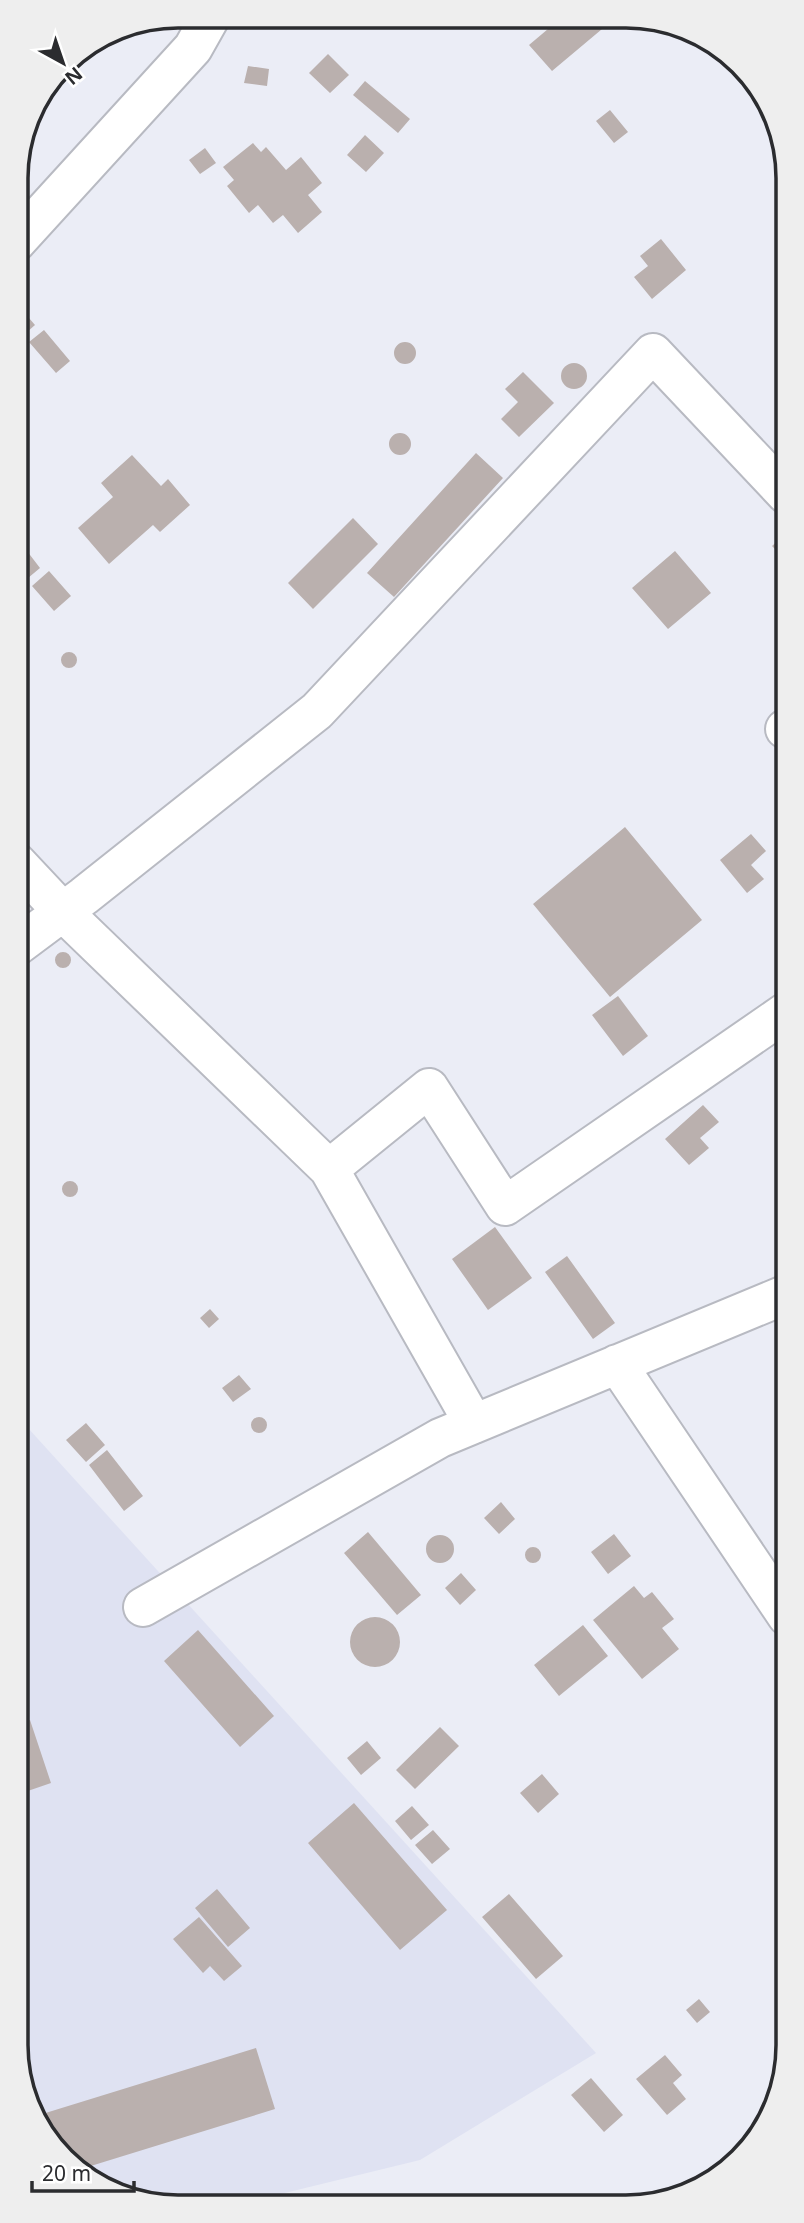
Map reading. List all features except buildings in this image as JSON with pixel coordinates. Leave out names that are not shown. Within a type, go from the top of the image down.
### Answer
[{"type":"street","points":[[28,229],[193,48],[204,28]]},
{"type":"street","points":[[28,938],[317,711],[653,353],[776,483]]},
{"type":"street","points":[[28,875],[328,1170],[474,1424]]},
{"type":"street","points":[[328,1170],[429,1088],[505,1206],[776,1019]]},
{"type":"street","points":[[144,1607],[440,1438],[776,1299]]},
{"type":"street","points":[[617,1364],[776,1600]]},
{"type":"shaded area","points":[[28,1428],[596,2053],[420,2160],[277,2195],[158,2194],[120,2184],[103,2175],[72,2151],[48,2120],[33,2084],[28,2055]]}]
